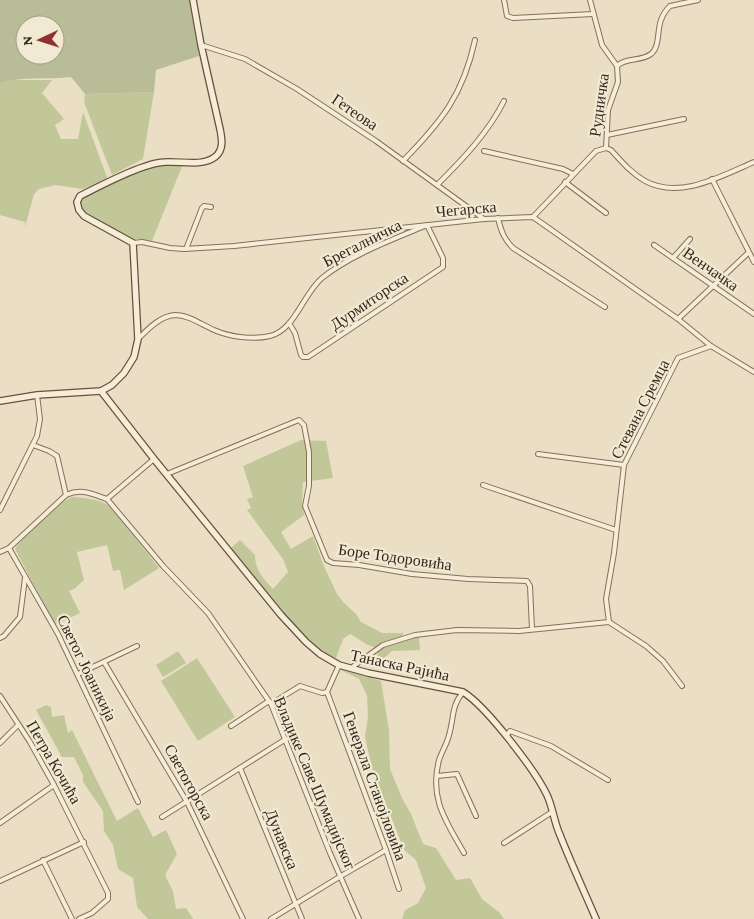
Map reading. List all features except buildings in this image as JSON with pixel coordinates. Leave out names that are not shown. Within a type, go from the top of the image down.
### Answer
[{"type":"street","points":[[0,401],[37,395],[101,391],[117,380],[128,369],[136,351],[138,340],[133,243],[84,216],[79,210],[77,202],[80,196],[144,166],[165,162],[195,163],[206,161],[218,154],[222,146],[222,138],[193,0]]},
{"type":"street","points":[[504,0],[510,18],[593,14]]},
{"type":"street","name":"Рудничка","points":[[533,217],[596,151],[606,148],[608,110],[618,82],[616,66],[602,45],[590,0]]},
{"type":"street","points":[[616,66],[623,62],[644,58],[652,53],[657,42],[657,33],[662,16],[670,6],[677,2],[698,0]]},
{"type":"street","points":[[403,161],[436,127],[448,111],[468,68],[475,40]]},
{"type":"street","name":"Гетеова","points":[[201,45],[245,59],[297,89],[484,219]]},
{"type":"street","points":[[437,185],[483,134],[504,101]]},
{"type":"street","points":[[607,134],[684,119]]},
{"type":"street","points":[[606,148],[644,180],[656,186],[674,188],[696,186],[754,162]]},
{"type":"street","points":[[484,151],[563,169],[573,174]]},
{"type":"street","points":[[712,179],[754,262]]},
{"type":"street","points":[[565,182],[606,213]]},
{"type":"street","points":[[186,249],[202,208],[204,206],[211,207]]},
{"type":"street","points":[[533,217],[678,318],[710,346],[754,372]]},
{"type":"street","name":"Чегарска","points":[[133,243],[142,242],[170,248],[186,249],[267,244],[484,219],[533,217]]},
{"type":"street","points":[[498,218],[505,240],[513,248],[605,307]]},
{"type":"street","name":"Брегалничка","points":[[138,340],[153,324],[169,316],[176,315],[191,318],[216,331],[243,336],[270,336],[281,332],[290,323],[310,291],[321,279],[350,260],[428,225]]},
{"type":"street","name":"Дурмиторска","points":[[290,323],[295,333],[300,355],[303,357],[308,356],[443,267],[443,258],[428,225]]},
{"type":"street","points":[[673,258],[690,239]]},
{"type":"street","name":"Венчачка","points":[[654,245],[754,314]]},
{"type":"street","points":[[678,318],[748,253]]},
{"type":"street","name":"Стевана Сремца","points":[[608,622],[606,599],[624,465],[678,358],[710,346]]},
{"type":"street","name":"Танаска Рајића","points":[[101,391],[287,622],[320,654],[339,665],[368,673],[463,692],[480,707],[506,736],[547,795],[559,833],[596,919]]},
{"type":"street","points":[[0,510],[33,445],[39,425],[37,395]]},
{"type":"street","name":"Боре Тодоровића","points":[[167,474],[299,420],[304,425],[309,460],[309,486],[305,506],[327,560],[333,563],[359,565],[412,574],[468,579],[527,581],[530,586],[532,629]]},
{"type":"street","points":[[33,445],[50,451],[57,456],[66,495]]},
{"type":"street","points":[[538,454],[624,465]]},
{"type":"street","points":[[0,552],[9,548],[66,495],[72,492],[83,491],[106,499],[154,459]]},
{"type":"street","points":[[483,485],[616,530]]},
{"type":"street","name":"Владике Саве Шумадијског","points":[[106,499],[163,566],[208,613],[270,703],[359,919]]},
{"type":"street","name":"Светог Јоаникија","points":[[9,548],[58,634],[138,802]]},
{"type":"street","points":[[0,638],[4,636],[20,617],[25,578]]},
{"type":"street","points":[[351,668],[382,645],[416,635],[457,630],[532,629],[608,622],[646,646],[663,661],[682,686]]},
{"type":"street","points":[[78,674],[137,646]]},
{"type":"street","name":"Светогорска","points":[[104,662],[188,802],[243,919]]},
{"type":"street","points":[[231,726],[300,686],[322,693],[327,692],[339,665]]},
{"type":"street","name":"Генерала Станојловића","points":[[327,692],[399,890]]},
{"type":"street","points":[[463,692],[453,708],[450,733],[440,760],[436,792],[441,814],[464,853]]},
{"type":"street","name":"Петра Кочића","points":[[0,696],[30,742],[54,785],[84,842],[108,894],[108,899],[92,913],[79,919]]},
{"type":"street","points":[[0,743],[18,725]]},
{"type":"street","points":[[506,736],[510,731],[551,746],[608,780]]},
{"type":"street","points":[[162,817],[286,739]]},
{"type":"street","name":"Дунавска","points":[[240,768],[302,919]]},
{"type":"street","points":[[437,776],[457,774],[476,816]]},
{"type":"street","points":[[0,823],[54,785]]},
{"type":"street","points":[[504,844],[552,812]]},
{"type":"street","points":[[0,881],[84,842]]},
{"type":"street","points":[[271,919],[386,850]]},
{"type":"street","points":[[43,860],[72,919]]},
{"type":"green space","points":[[0,0],[189,0],[199,56],[156,70],[154,92],[85,94],[71,77],[0,83]]},
{"type":"green space","points":[[11,80],[52,80],[42,93],[64,119],[55,125],[61,139],[78,139],[83,112],[108,180],[83,189],[55,185],[39,189],[34,194],[25,227],[25,222],[0,215],[0,83]]},
{"type":"green space","points":[[154,92],[143,159],[112,175],[84,102],[85,94]]},
{"type":"green space","points":[[163,164],[183,164],[152,241],[130,238],[81,210],[80,200],[84,196],[145,168]]},
{"type":"green space","points":[[301,440],[326,441],[333,478],[303,482],[302,500],[304,515],[281,532],[291,549],[313,536],[337,594],[361,622],[382,633],[403,633],[402,642],[410,638],[419,637],[420,650],[392,651],[381,661],[376,662],[379,649],[368,645],[350,634],[343,639],[336,658],[320,650],[305,640],[277,611],[230,549],[240,540],[255,555],[258,569],[273,589],[288,572],[283,559],[247,510],[251,508],[247,499],[253,497],[243,466]]},
{"type":"green space","points":[[73,497],[88,498],[111,507],[159,568],[124,590],[120,570],[113,571],[107,545],[77,552],[84,580],[69,591],[80,613],[55,625],[15,549],[51,511]]},
{"type":"green space","points":[[178,651],[186,663],[163,677],[156,665]]},
{"type":"green space","points":[[197,658],[235,717],[198,741],[161,681]]},
{"type":"green space","points":[[339,669],[381,681],[389,730],[390,769],[423,844],[436,848],[456,880],[470,878],[482,899],[500,913],[504,919],[402,919],[405,910],[418,903],[426,888],[416,860],[404,850],[372,768],[365,737],[368,716],[367,696],[359,679]]},
{"type":"green space","points":[[46,705],[51,707],[52,717],[64,715],[68,733],[72,730],[117,821],[138,808],[153,837],[166,830],[177,854],[165,875],[173,891],[176,909],[186,908],[193,919],[148,919],[137,907],[133,878],[118,869],[113,845],[104,831],[103,811],[83,782],[83,775],[74,757],[62,757],[36,710]]}]
